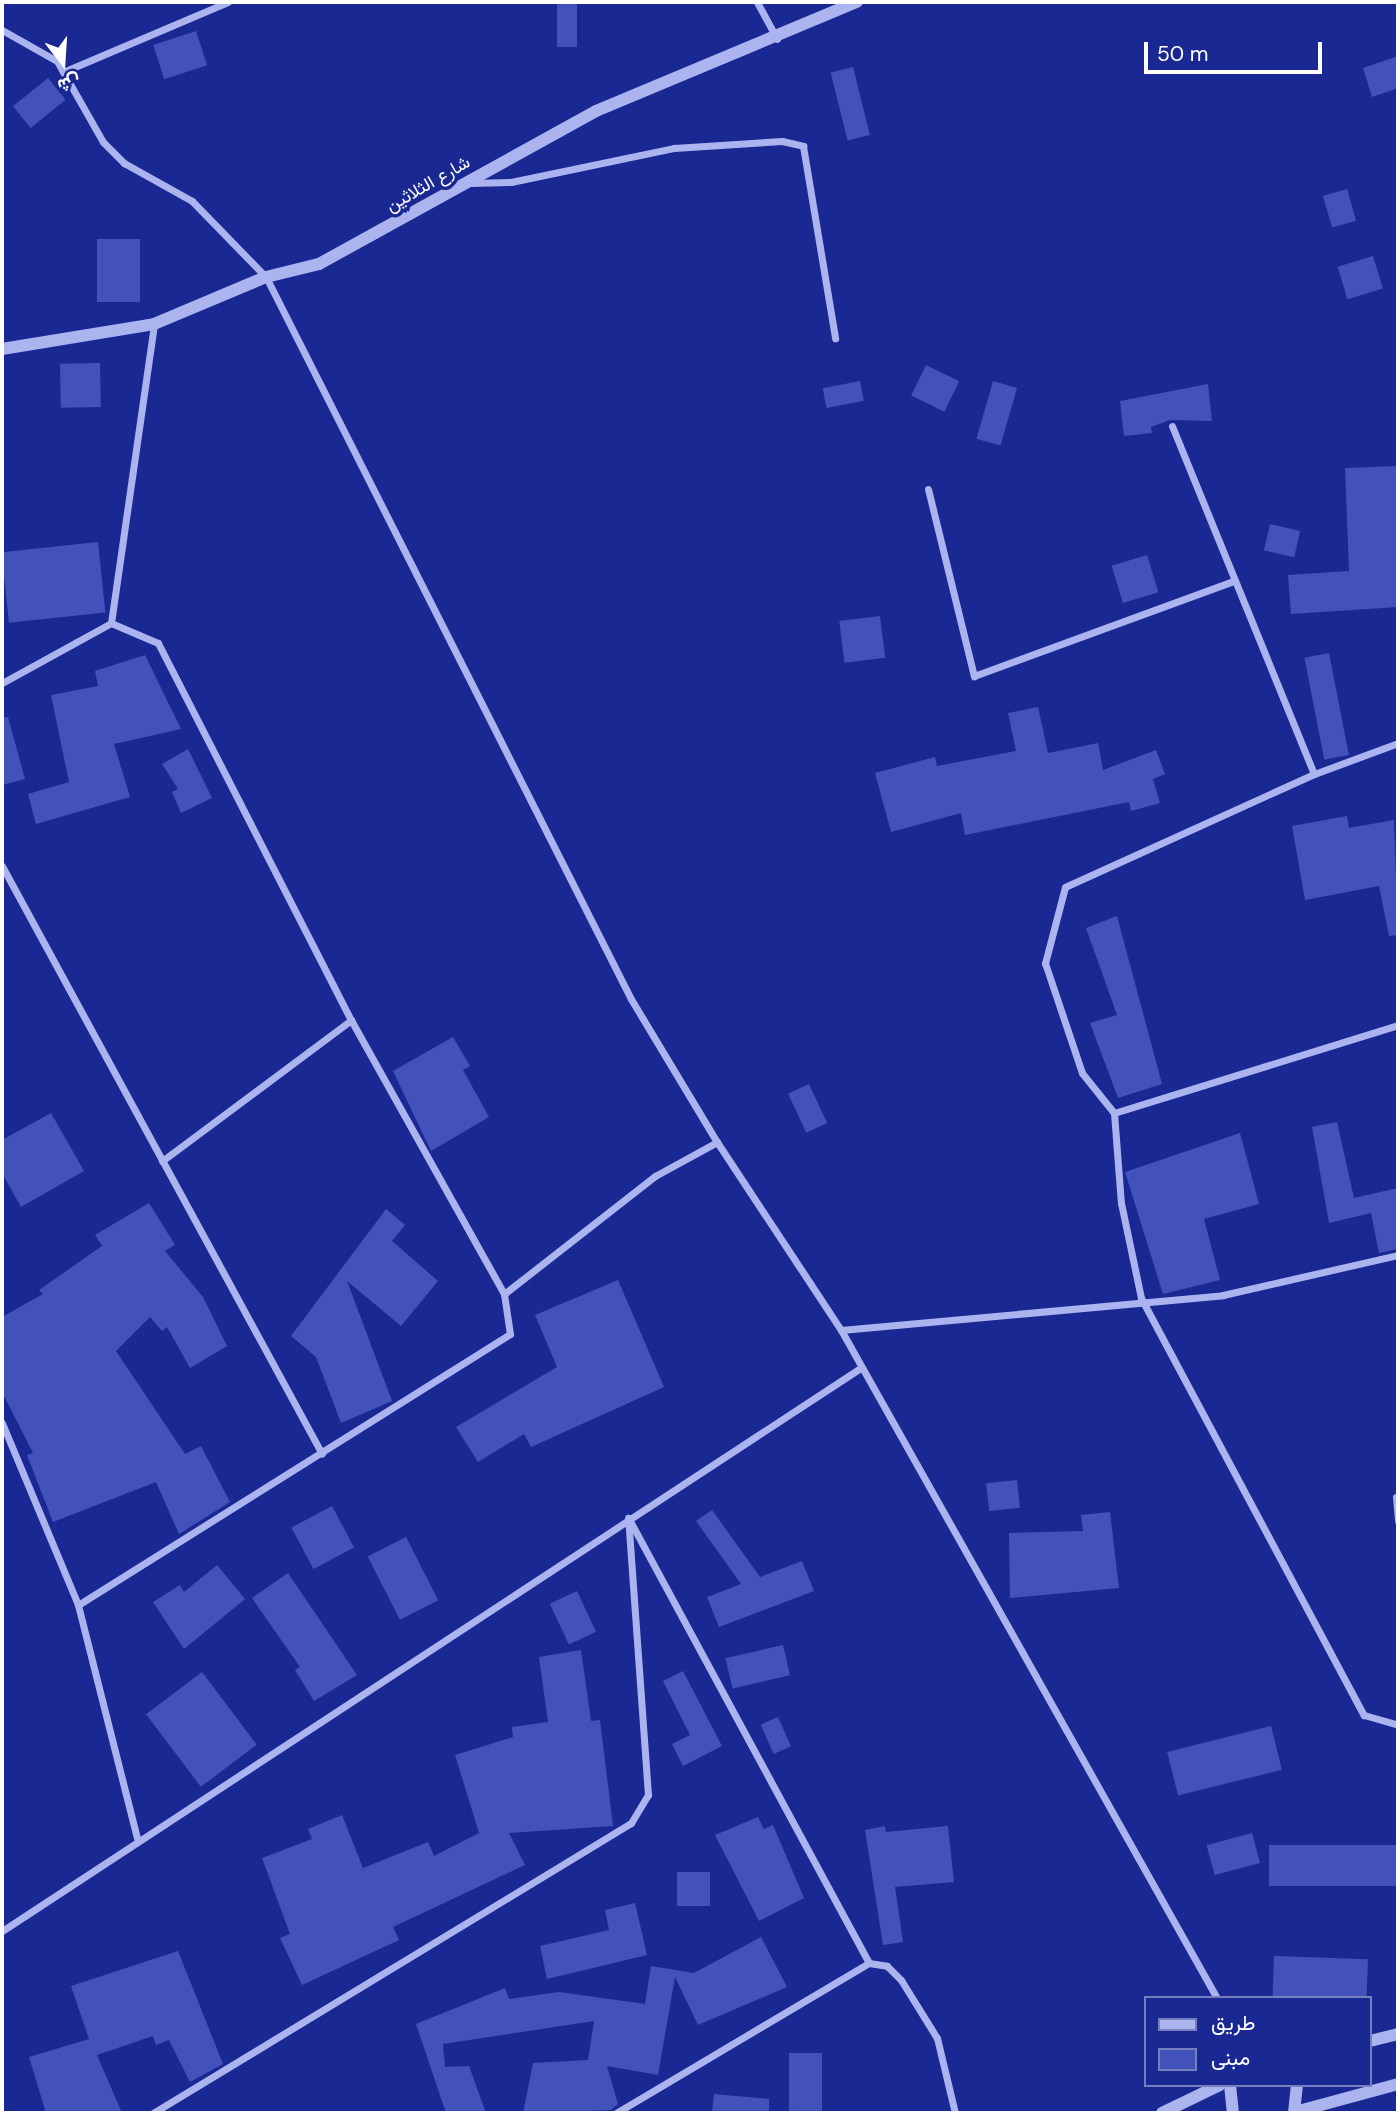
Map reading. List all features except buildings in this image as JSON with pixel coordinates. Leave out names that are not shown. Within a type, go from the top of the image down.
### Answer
[{"type":"street","points":[[63,72],[228,2]]},
{"type":"street","points":[[757,2],[778,39]]},
{"type":"street","name":"شارع الثلاثين","points":[[2,349],[154,324],[265,277],[319,264],[596,111],[778,39],[857,2]]},
{"type":"street","points":[[2,30],[27,39],[63,72],[103,142],[124,163],[192,201],[265,277],[631,999],[717,1142],[841,1330],[1216,1996]]},
{"type":"street","points":[[463,184],[511,182],[674,148],[782,141],[803,146],[835,338]]},
{"type":"street","points":[[111,623],[154,324]]},
{"type":"street","points":[[1172,426],[1314,774]]},
{"type":"street","points":[[928,489],[974,676],[1233,581]]},
{"type":"street","points":[[2,683],[111,623]]},
{"type":"street","points":[[78,1605],[510,1334],[504,1294],[351,1020],[158,643],[111,623]]},
{"type":"street","points":[[1398,743],[1314,774],[1065,887],[1045,963],[1082,1073],[1114,1113],[1121,1203],[1141,1298],[1364,1715],[1398,1725]]},
{"type":"street","points":[[2,866],[322,1454]]},
{"type":"street","points":[[162,1161],[351,1020]]},
{"type":"street","points":[[1114,1113],[1398,1025]]},
{"type":"street","points":[[504,1294],[655,1176],[717,1142]]},
{"type":"street","points":[[841,1330],[1141,1298],[1223,1295],[1398,1255]]},
{"type":"street","points":[[2,1931],[137,1839],[862,1367]]},
{"type":"street","points":[[2,1423],[78,1605],[137,1839]]},
{"type":"street","points":[[1396,1497],[1398,1521]]},
{"type":"street","points":[[628,1518],[869,1963]]},
{"type":"street","points":[[153,2113],[631,1823],[648,1795],[628,1518]]},
{"type":"street","points":[[616,2113],[869,1963],[887,1966],[901,1980],[937,2038],[956,2113]]},
{"type":"street","points":[[1372,2040],[1398,2034]]},
{"type":"street","points":[[1297,2087],[1294,2113],[1398,2084]]},
{"type":"street","points":[[1162,2113],[1216,2087]]},
{"type":"street","points":[[1230,2087],[1233,2113]]}]
